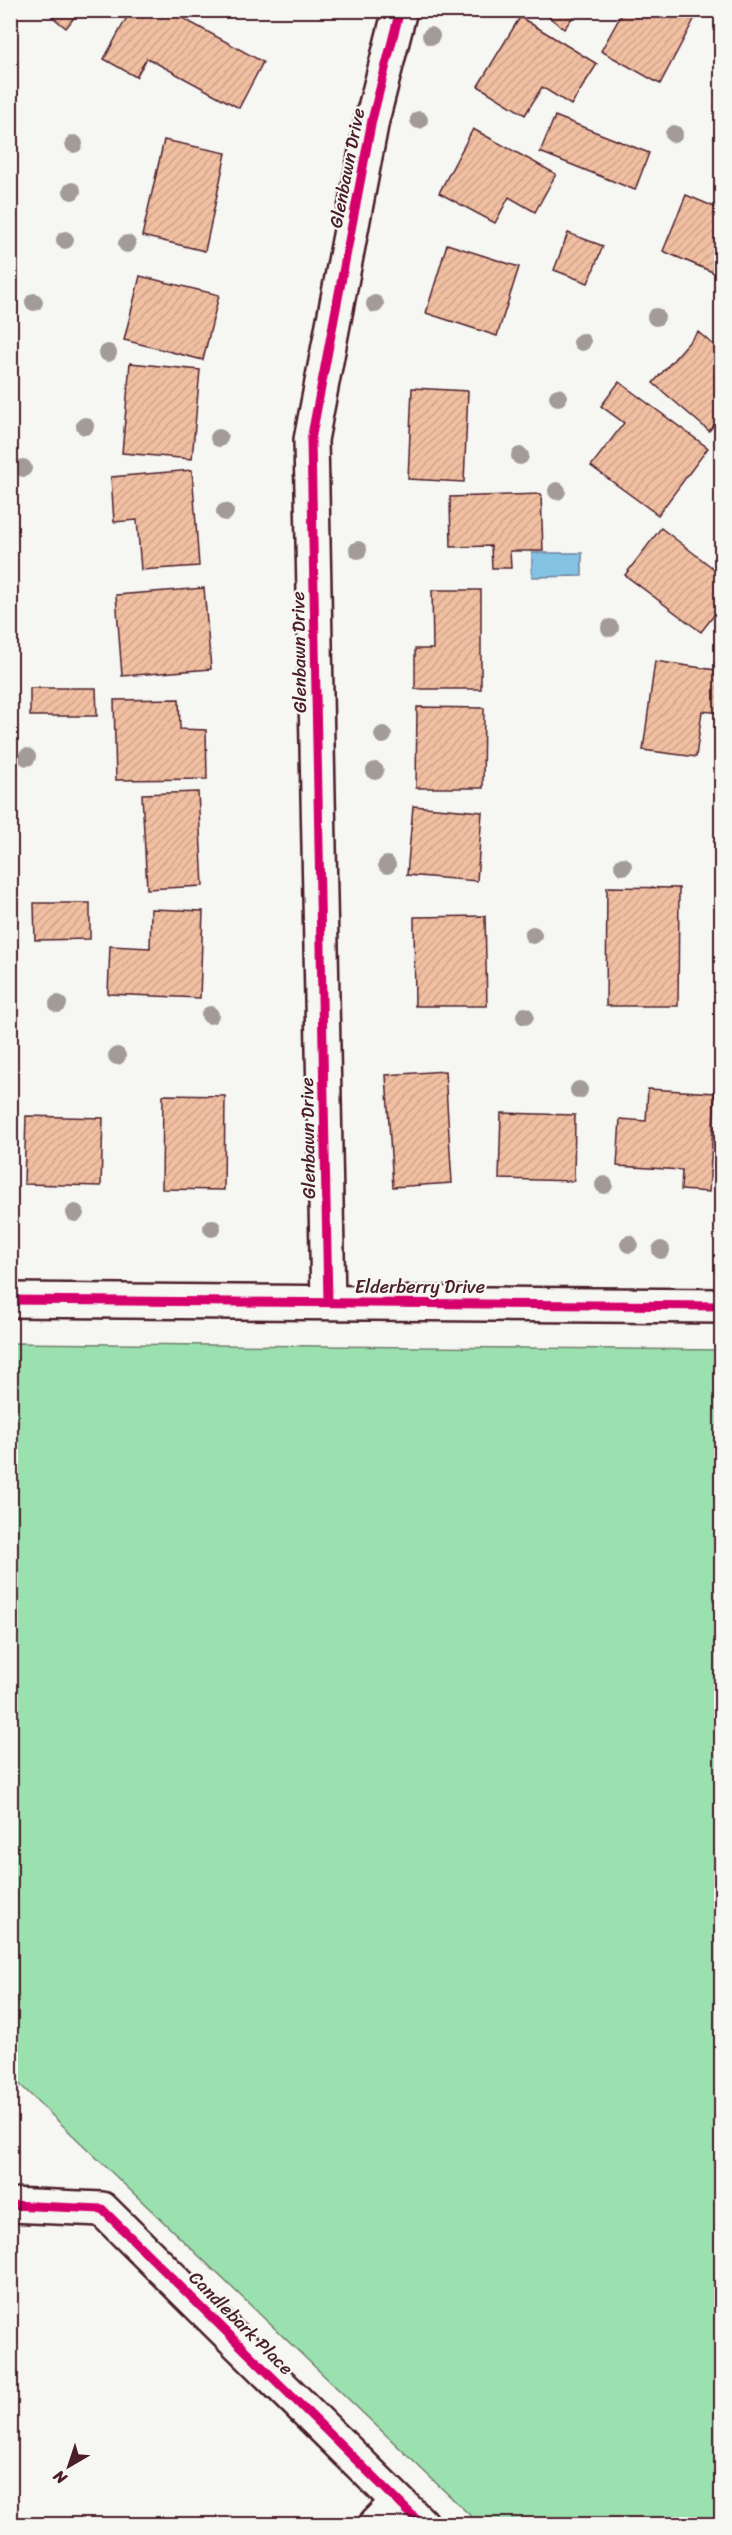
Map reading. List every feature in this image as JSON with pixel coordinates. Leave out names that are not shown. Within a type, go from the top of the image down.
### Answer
[{"type":"street","name":"Glenbawn Drive","points":[[328,1302],[311,440],[372,120],[400,10]]},
{"type":"street","name":"Elderberry Drive","points":[[10,1300],[722,1306]]},
{"type":"street","name":"Candlebark Place","points":[[10,2205],[102,2209],[387,2513],[421,2524]]},
{"type":"green space","points":[[10,1343],[721,1350],[721,2524],[479,2524],[11,2076]]},
{"type":"water","points":[[532,553],[582,553],[582,576],[532,577]]},
{"type":"building","points":[[44,10],[80,10],[66,28]]},
{"type":"building","points":[[131,10],[168,10],[263,62],[239,108],[147,58],[136,77],[104,59]]},
{"type":"building","points":[[540,10],[578,10],[564,29]]},
{"type":"building","points":[[624,10],[699,10],[660,84],[601,51]]},
{"type":"building","points":[[520,17],[597,64],[571,105],[542,87],[525,115],[478,86]]},
{"type":"building","points":[[555,116],[649,153],[635,190],[540,152]]},
{"type":"building","points":[[473,129],[556,174],[535,212],[509,197],[495,223],[439,193]]},
{"type":"building","points":[[164,140],[226,153],[205,251],[142,236]]},
{"type":"building","points":[[686,195],[722,210],[722,276],[663,251]]},
{"type":"building","points":[[568,233],[603,246],[588,283],[554,270]]},
{"type":"building","points":[[447,244],[519,267],[497,336],[426,313]]},
{"type":"building","points":[[140,276],[219,295],[203,360],[124,340]]},
{"type":"building","points":[[698,332],[722,352],[722,416],[709,431],[653,383]]},
{"type":"building","points":[[130,363],[200,370],[192,459],[122,453]]},
{"type":"building","points":[[619,382],[708,448],[658,515],[591,466],[624,423],[601,406]]},
{"type":"building","points":[[412,388],[468,391],[464,482],[408,479]]},
{"type":"building","points":[[192,470],[199,566],[141,570],[137,520],[114,522],[111,477]]},
{"type":"building","points":[[541,494],[543,551],[510,551],[511,568],[492,568],[491,546],[451,547],[450,497]]},
{"type":"building","points":[[661,528],[722,575],[722,605],[701,632],[625,575]]},
{"type":"building","points":[[204,588],[211,669],[122,676],[116,595]]},
{"type":"building","points":[[432,590],[481,590],[481,689],[415,689],[415,649],[433,649]]},
{"type":"building","points":[[655,661],[722,671],[722,713],[702,711],[696,757],[643,750]]},
{"type":"building","points":[[30,688],[96,688],[97,716],[30,716]]},
{"type":"building","points":[[179,699],[180,729],[206,730],[207,779],[116,780],[114,700]]},
{"type":"building","points":[[417,707],[484,708],[483,788],[416,788]]},
{"type":"building","points":[[198,792],[203,886],[147,889],[142,794]]},
{"type":"building","points":[[413,806],[482,812],[477,881],[407,875]]},
{"type":"building","points":[[607,887],[679,888],[678,1006],[606,1006]]},
{"type":"building","points":[[34,903],[90,903],[90,939],[35,940]]},
{"type":"building","points":[[151,909],[203,911],[200,998],[108,994],[110,946],[150,948]]},
{"type":"building","points":[[485,916],[487,1006],[415,1006],[414,917]]},
{"type":"building","points":[[445,1071],[452,1183],[393,1187],[386,1075]]},
{"type":"building","points":[[648,1089],[715,1093],[709,1192],[681,1190],[682,1170],[617,1166],[620,1119],[646,1121]]},
{"type":"building","points":[[163,1095],[225,1096],[224,1190],[162,1189]]},
{"type":"building","points":[[501,1113],[575,1115],[574,1181],[499,1179]]},
{"type":"building","points":[[26,1116],[103,1118],[101,1186],[24,1184]]},
{"type":"cycle path","points":[[328,1302],[311,440],[372,120],[400,10]]},
{"type":"cycle path","points":[[10,1300],[722,1306]]},
{"type":"cycle path","points":[[10,2205],[102,2209],[421,2524]]}]
